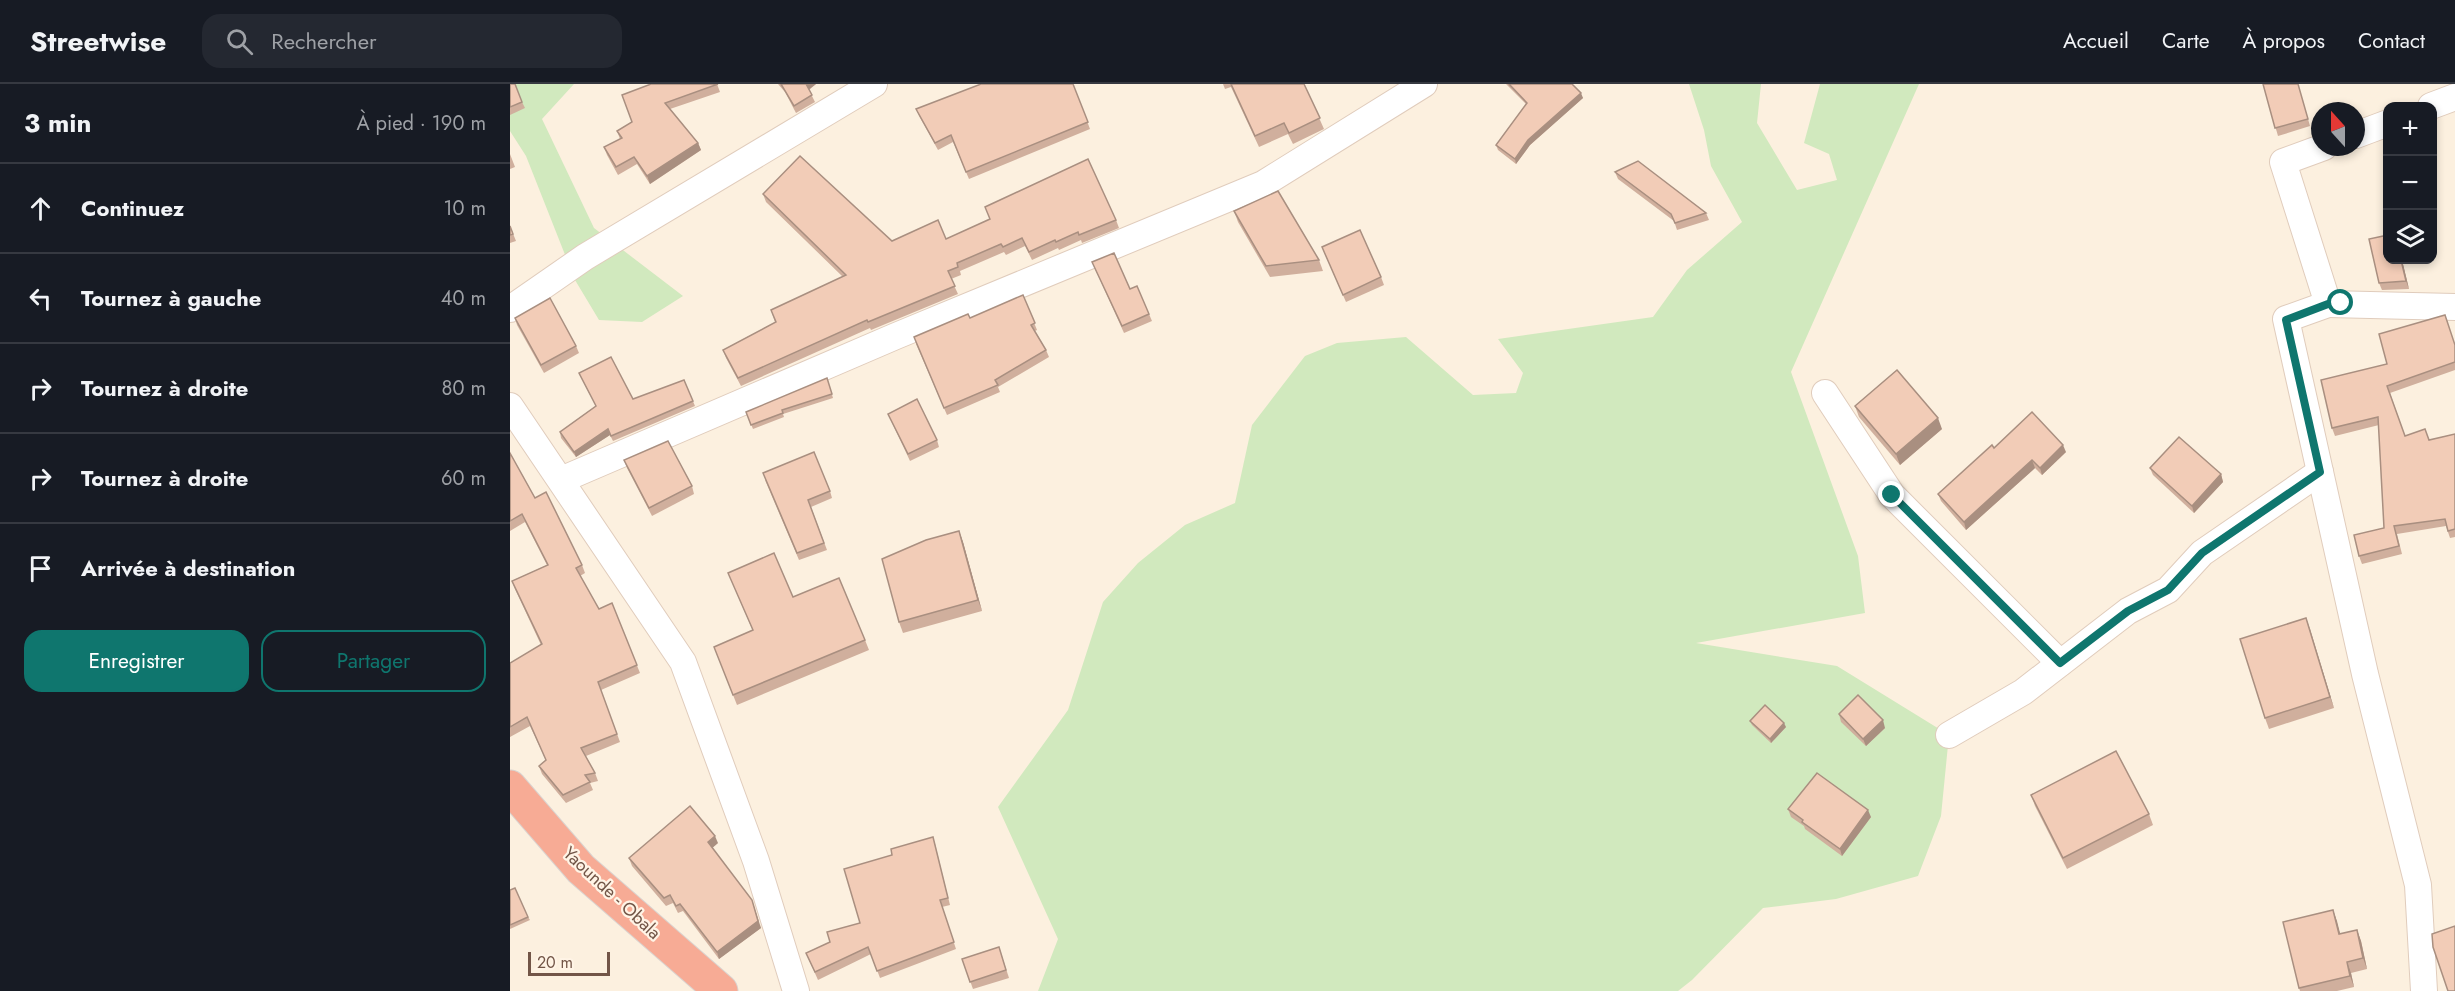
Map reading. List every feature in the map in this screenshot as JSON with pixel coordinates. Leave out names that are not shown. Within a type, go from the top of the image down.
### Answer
[{"type":"highway","name":"Yaounde - Obala","points":[[510,787],[581,869],[721,991]]},
{"type":"street","points":[[510,309],[585,257],[874,84]]},
{"type":"street","points":[[561,480],[896,336],[1263,184],[1424,84]]},
{"type":"street","points":[[2437,103],[2455,97]]},
{"type":"street","points":[[2365,132],[2383,125]]},
{"type":"street","points":[[2311,152],[2283,162],[2328,304]]},
{"type":"street","points":[[2424,991],[2418,885],[2365,674],[2286,320],[2328,304],[2455,307]]},
{"type":"street","points":[[1825,393],[1892,495],[2060,663]]},
{"type":"street","points":[[510,406],[683,662],[756,861],[796,991]]},
{"type":"street","points":[[1949,735],[2023,692],[2128,611],[2168,590],[2202,553],[2320,472]]},
{"type":"green space","points":[[510,84],[574,84],[542,119],[594,228],[683,296],[642,322],[599,320],[575,280],[526,156],[510,131]]},
{"type":"green space","points":[[1689,84],[1761,84],[1757,123],[1797,190],[1837,180],[1829,154],[1804,143],[1820,84],[1919,84],[1791,372],[1858,556],[1865,613],[1696,643],[1837,666],[1949,735],[1941,816],[1918,876],[1836,899],[1763,908],[1692,980],[1678,991],[1038,991],[1058,939],[998,807],[1068,710],[1103,602],[1138,563],[1185,525],[1235,503],[1252,425],[1305,356],[1337,343],[1406,337],[1473,395],[1516,393],[1523,373],[1498,339],[1653,317],[1687,270],[1742,222],[1711,166],[1704,130]]},
{"type":"building","points":[[510,84],[515,84],[522,102],[510,107]]},
{"type":"building","points":[[651,84],[718,84],[665,103],[698,143],[647,176],[634,157],[616,167],[604,147],[622,138],[617,131],[632,122],[622,95]]},
{"type":"building","points":[[781,84],[806,84],[812,95],[794,106]]},
{"type":"building","points":[[981,84],[1073,84],[1088,122],[966,172],[951,135],[935,143],[916,109]]},
{"type":"building","points":[[1231,84],[1304,84],[1320,118],[1289,133],[1284,123],[1255,136]]},
{"type":"building","points":[[1509,84],[1572,84],[1581,93],[1528,140],[1515,159],[1496,145],[1527,103]]},
{"type":"building","points":[[2263,84],[2298,84],[2308,119],[2275,128]]},
{"type":"building","points":[[800,156],[892,241],[938,220],[946,239],[990,219],[985,207],[1088,159],[1116,220],[1079,235],[1078,232],[1056,242],[1055,240],[1029,252],[1022,238],[1003,247],[1001,244],[957,263],[958,267],[948,271],[955,286],[868,322],[867,320],[738,378],[723,350],[776,322],[771,310],[846,275],[763,194]]},
{"type":"building","points":[[1638,161],[1706,213],[1675,223],[1671,214],[1615,172]]},
{"type":"building","points":[[1278,191],[1319,260],[1266,266],[1234,211]]},
{"type":"building","points":[[1360,230],[1381,277],[1343,295],[1322,247]]},
{"type":"building","points":[[2383,236],[2383,264],[2402,264],[2406,281],[2379,283],[2369,239]]},
{"type":"building","points":[[1114,253],[1130,289],[1137,286],[1149,314],[1122,326],[1092,262]]},
{"type":"building","points":[[1023,295],[1035,323],[1031,325],[1046,350],[995,380],[998,385],[944,408],[914,337],[968,314],[970,318]]},
{"type":"building","points":[[550,298],[576,346],[541,365],[515,318]]},
{"type":"building","points":[[2445,315],[2455,345],[2455,362],[2387,386],[2405,436],[2425,429],[2429,440],[2455,434],[2455,529],[2448,531],[2445,519],[2394,526],[2399,546],[2359,556],[2354,535],[2384,528],[2378,417],[2332,428],[2321,380],[2387,364],[2379,334]]},
{"type":"building","points":[[611,357],[633,399],[684,380],[693,401],[611,436],[608,429],[574,452],[560,432],[596,406],[579,373]]},
{"type":"building","points":[[1897,370],[1938,418],[1896,454],[1855,406]]},
{"type":"building","points":[[827,378],[832,394],[782,410],[783,413],[751,425],[746,412]]},
{"type":"building","points":[[917,399],[937,440],[908,454],[888,414]]},
{"type":"building","points":[[2032,412],[2063,445],[2040,468],[2032,460],[1964,522],[1938,494],[1992,445],[1994,448]]},
{"type":"building","points":[[2179,437],[2221,474],[2192,506],[2150,468]]},
{"type":"building","points":[[668,441],[692,486],[649,508],[624,460]]},
{"type":"building","points":[[814,452],[830,491],[808,500],[824,543],[797,553],[763,473]]},
{"type":"building","points":[[510,453],[535,498],[546,492],[582,565],[576,568],[599,609],[612,603],[637,665],[598,682],[617,734],[581,748],[595,773],[585,775],[590,782],[563,795],[539,766],[546,760],[527,717],[510,727],[510,663],[542,644],[512,581],[548,565],[522,514],[510,521]]},
{"type":"building","points":[[959,531],[978,600],[899,622],[882,559],[926,540]]},
{"type":"building","points":[[774,553],[793,597],[839,578],[865,640],[733,695],[714,647],[753,630],[728,573]]},
{"type":"building","points":[[2306,618],[2330,697],[2265,718],[2240,639]]},
{"type":"building","points":[[1858,695],[1883,720],[1863,739],[1839,714]]},
{"type":"building","points":[[1765,705],[1784,723],[1770,739],[1750,721]]},
{"type":"building","points":[[2116,751],[2149,814],[2063,858],[2031,795]]},
{"type":"building","points":[[1817,773],[1868,810],[1840,849],[1788,809]]},
{"type":"building","points":[[690,806],[715,836],[708,842],[752,900],[758,921],[717,952],[680,904],[676,906],[670,895],[664,898],[629,858]]},
{"type":"building","points":[[933,837],[948,898],[940,900],[954,942],[877,971],[868,947],[815,972],[806,953],[830,942],[827,932],[860,923],[844,869],[892,855],[891,849]]},
{"type":"building","points":[[515,888],[528,917],[510,925],[510,890]]},
{"type":"building","points":[[2333,910],[2339,934],[2357,930],[2363,958],[2347,962],[2350,976],[2299,988],[2283,922]]},
{"type":"building","points":[[2455,926],[2455,991],[2448,991],[2433,947],[2432,934]]},
{"type":"building","points":[[999,947],[1006,970],[970,982],[962,959]]},
{"type":"route","points":[[1892,495],[2060,663],[2128,611],[2168,590],[2202,553],[2320,472],[2286,320],[2328,304],[2341,303]]}]
